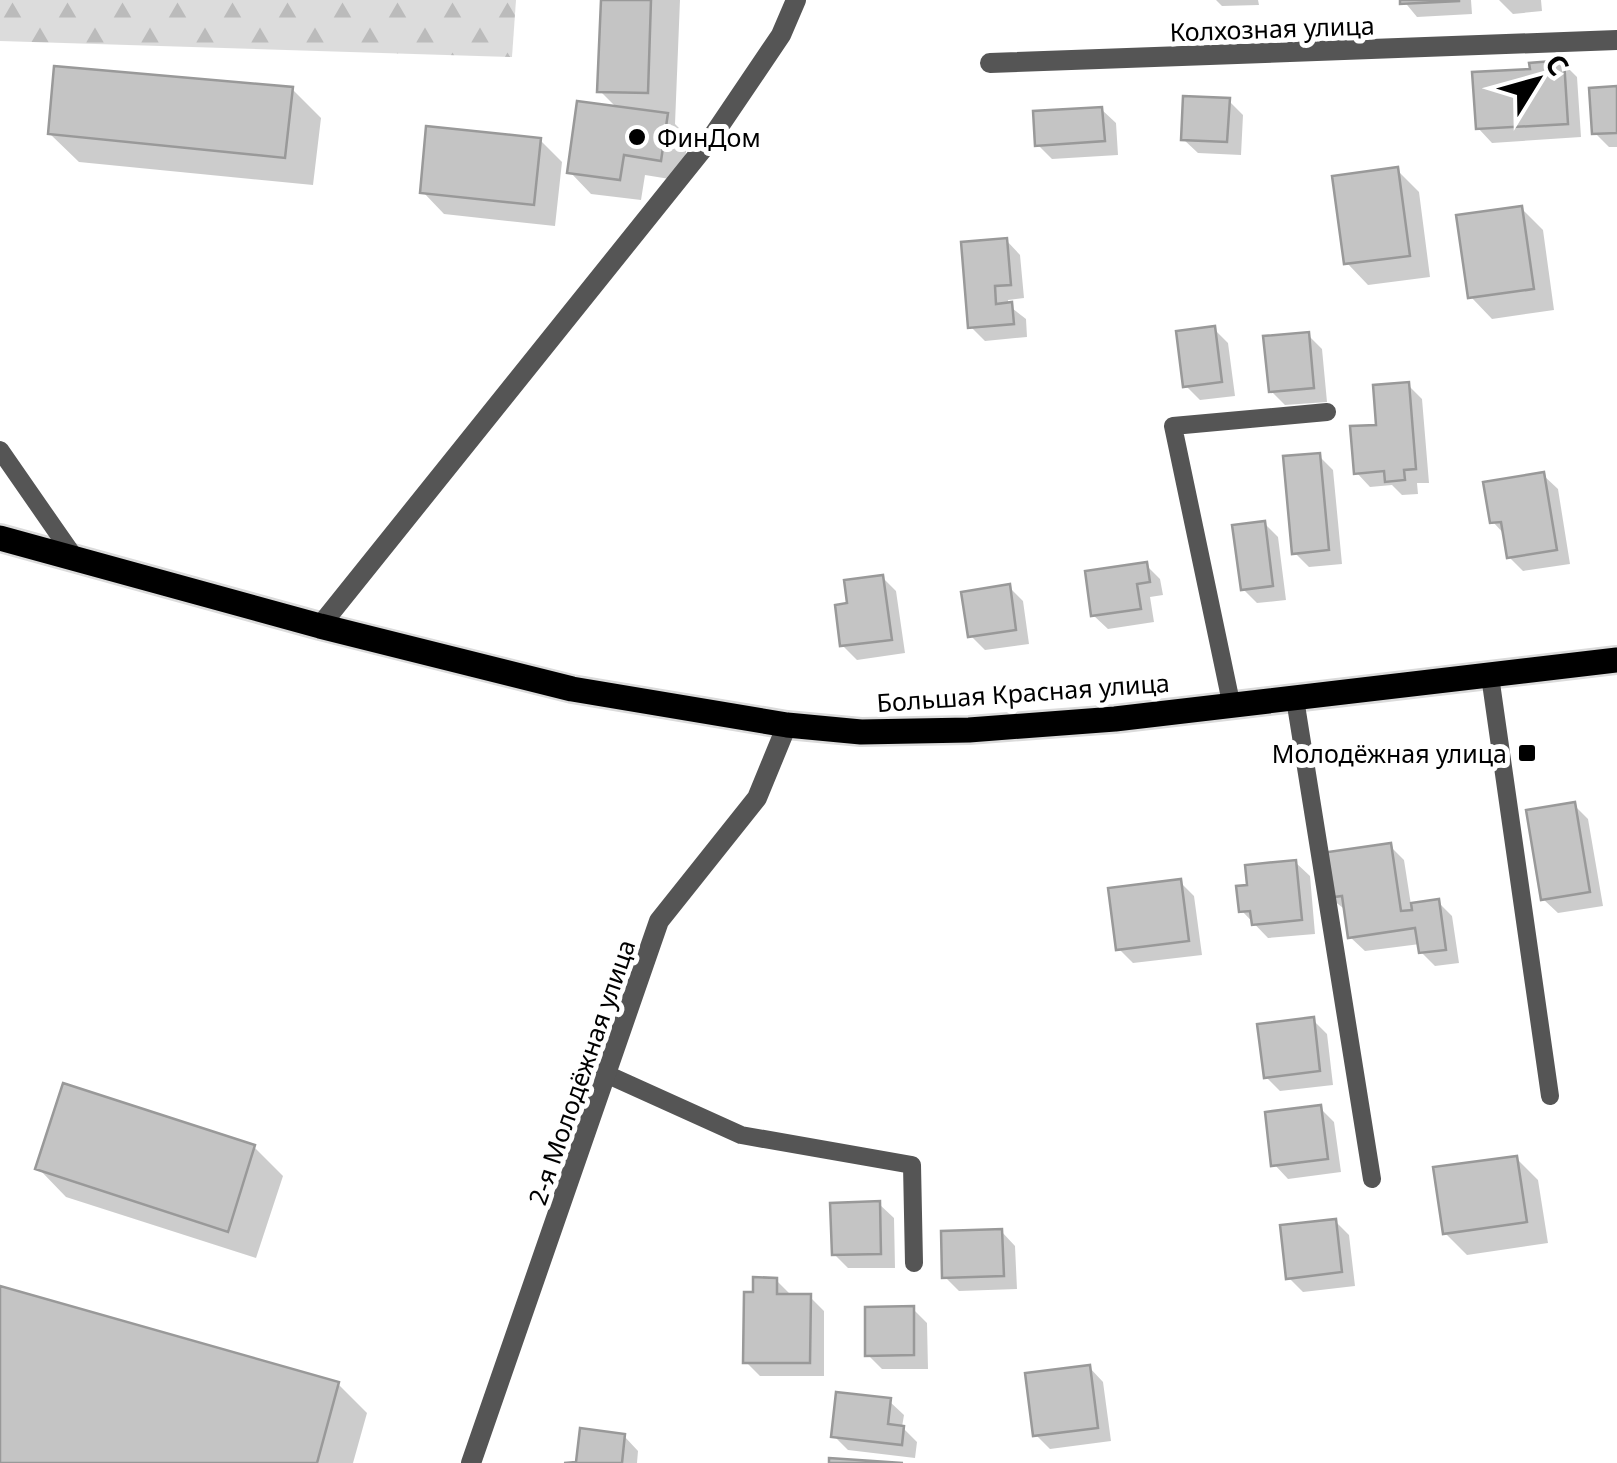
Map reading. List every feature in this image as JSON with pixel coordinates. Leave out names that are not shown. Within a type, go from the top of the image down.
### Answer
[{"type":"main road","name":"Большая Красная улица","points":[[0,538],[320,626],[572,688],[787,724],[862,732],[969,730],[1232,707],[1617,660]]},
{"type":"street","points":[[320,626],[710,140],[781,35],[796,0]]},
{"type":"street","name":"Колхозная улица","points":[[990,63],[1617,40]]},
{"type":"street","name":"2-я Молодёжная улица","points":[[471,1463],[659,921],[756,798],[787,724]]},
{"type":"lane","points":[[1232,707],[1173,426],[1327,412]]},
{"type":"lane","points":[[0,450],[75,558]]},
{"type":"lane","points":[[1490,676],[1550,1096]]},
{"type":"lane","points":[[1294,699],[1372,1179]]},
{"type":"lane","points":[[606,1074],[741,1135],[912,1165],[914,1264]]},
{"type":"green space","points":[[0,0],[516,0],[512,57],[0,41]]},
{"type":"building","points":[[601,0],[651,0],[648,93],[597,92]]},
{"type":"building","points":[[1400,0],[1459,0],[1459,1],[1400,4]]},
{"type":"building","points":[[1564,60],[1568,124],[1476,129],[1472,72],[1530,69],[1529,63]]},
{"type":"building","points":[[54,66],[293,87],[285,158],[48,134]]},
{"type":"building","points":[[1617,86],[1617,133],[1592,134],[1589,88]]},
{"type":"building","points":[[1183,96],[1230,98],[1227,142],[1181,140]]},
{"type":"building","points":[[577,101],[668,113],[661,161],[624,155],[620,180],[567,173]]},
{"type":"building","points":[[1102,107],[1105,141],[1035,146],[1033,111]]},
{"type":"building","points":[[426,126],[541,138],[534,205],[420,193]]},
{"type":"building","points":[[1398,167],[1410,256],[1344,264],[1332,176]]},
{"type":"building","points":[[1522,206],[1534,289],[1468,298],[1456,215]]},
{"type":"building","points":[[1007,238],[1011,285],[995,286],[996,304],[1012,302],[1014,324],[968,328],[961,242]]},
{"type":"building","points":[[1215,326],[1222,382],[1183,387],[1176,331]]},
{"type":"building","points":[[1309,332],[1314,388],[1269,392],[1263,336]]},
{"type":"building","points":[[1409,382],[1416,469],[1404,470],[1405,480],[1385,482],[1384,471],[1354,474],[1350,426],[1376,425],[1373,385]]},
{"type":"building","points":[[1320,453],[1329,550],[1292,554],[1283,456]]},
{"type":"building","points":[[1544,472],[1557,550],[1507,558],[1501,522],[1490,523],[1483,482]]},
{"type":"building","points":[[1265,521],[1273,586],[1241,590],[1232,525]]},
{"type":"building","points":[[1147,562],[1150,582],[1137,584],[1141,609],[1091,616],[1085,571]]},
{"type":"building","points":[[883,575],[892,640],[840,646],[835,605],[847,603],[844,580]]},
{"type":"building","points":[[1010,584],[1016,630],[968,637],[961,592]]},
{"type":"building","points":[[1575,802],[1590,892],[1541,900],[1526,810]]},
{"type":"building","points":[[1391,843],[1401,911],[1412,910],[1411,903],[1439,899],[1446,950],[1419,953],[1415,928],[1348,938],[1342,896],[1327,898],[1321,853]]},
{"type":"building","points":[[1296,860],[1302,920],[1252,925],[1250,911],[1239,912],[1236,886],[1247,885],[1245,865]]},
{"type":"building","points":[[1181,879],[1189,941],[1116,950],[1108,888]]},
{"type":"building","points":[[1314,1017],[1320,1071],[1264,1078],[1257,1024]]},
{"type":"building","points":[[63,1083],[255,1145],[228,1232],[35,1169]]},
{"type":"building","points":[[1321,1105],[1328,1159],[1271,1166],[1265,1112]]},
{"type":"building","points":[[1517,1156],[1527,1222],[1443,1234],[1433,1167]]},
{"type":"building","points":[[880,1201],[881,1254],[832,1255],[830,1203]]},
{"type":"building","points":[[1336,1219],[1342,1272],[1286,1279],[1280,1225]]},
{"type":"building","points":[[1002,1229],[1004,1276],[942,1278],[941,1231]]},
{"type":"building","points":[[753,1277],[777,1278],[777,1294],[811,1294],[810,1363],[743,1363],[744,1292],[753,1292]]},
{"type":"building","points":[[0,1286],[339,1382],[317,1463],[0,1463]]},
{"type":"building","points":[[914,1306],[914,1355],[865,1356],[865,1307]]},
{"type":"building","points":[[1090,1365],[1098,1428],[1033,1436],[1025,1373]]},
{"type":"building","points":[[836,1392],[891,1398],[888,1424],[904,1426],[902,1445],[831,1437]]},
{"type":"building","points":[[580,1428],[625,1434],[622,1463],[564,1463],[576,1462]]},
{"type":"building","points":[[829,1458],[903,1463],[829,1463]]},
{"type":"place","name":"ФинДом","points":[[637,137]]},
{"type":"place","name":"Молодёжная улица","points":[[1527,753]]}]
